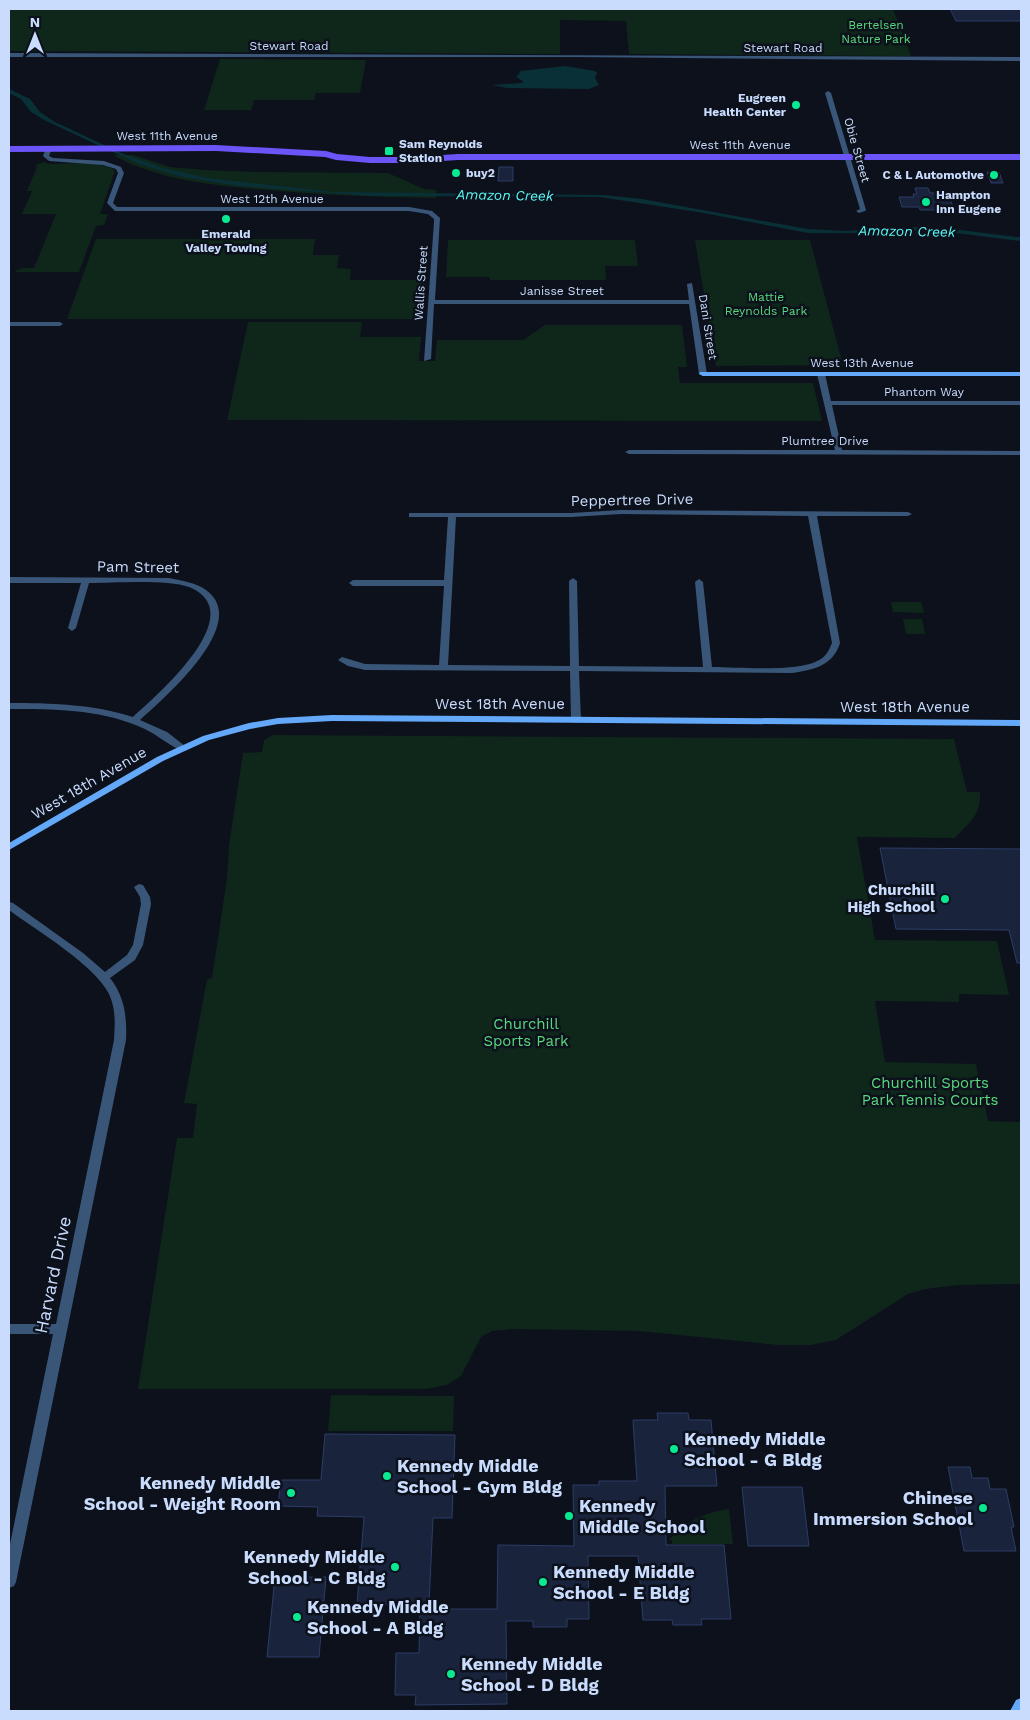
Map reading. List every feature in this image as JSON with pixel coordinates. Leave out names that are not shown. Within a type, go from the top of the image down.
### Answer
[{"type":"main road","name":"West 11th Avenue","points":[[9,149],[235,148],[326,154],[331,157],[397,160],[443,160],[458,157],[1021,157]]},
{"type":"street","name":"Stewart Road","points":[[9,55],[1021,59]]},
{"type":"street","name":"Obie Street","points":[[828,93],[863,210],[859,211]]},
{"type":"street","name":"West 12th Avenue","points":[[49,148],[46,156],[47,159],[104,163],[119,168],[121,173],[110,203],[115,209],[409,209],[430,212]]},
{"type":"street","name":"Wallis Street","points":[[428,359],[437,218],[430,212]]},
{"type":"street","name":"Dani Street","points":[[690,284],[703,374]]},
{"type":"street","name":"Janisse Street","points":[[431,302],[693,302]]},
{"type":"street","points":[[9,324],[60,324]]},
{"type":"street","name":"West 13th Avenue","points":[[703,374],[1021,374]]},
{"type":"street","points":[[821,374],[839,452]]},
{"type":"street","name":"Phantom Way","points":[[828,403],[1021,403]]},
{"type":"street","name":"Plumtree Drive","points":[[628,452],[1021,452]]},
{"type":"street","name":"Peppertree Drive","points":[[412,515],[571,515],[621,512],[908,514]]},
{"type":"street","points":[[342,660],[366,667],[444,668],[804,669],[821,664],[833,653],[836,638],[812,513]]},
{"type":"street","points":[[444,668],[452,515]]},
{"type":"street","name":"Pam Street","points":[[9,580],[169,580],[188,583],[203,589],[213,602],[215,611],[212,624],[200,652],[180,677],[135,720]]},
{"type":"street","name":"Pam Street","points":[[72,628],[86,580]]},
{"type":"street","points":[[573,581],[576,720]]},
{"type":"street","points":[[353,582],[448,583]]},
{"type":"street","points":[[699,582],[708,669]]},
{"type":"street","points":[[9,706],[68,707],[111,714],[135,720],[160,732],[182,748]]},
{"type":"street","name":"West 18th Avenue","points":[[9,847],[182,748],[206,738],[241,728],[302,719],[1021,723]]},
{"type":"street","points":[[105,977],[131,957],[138,945],[146,904],[145,897],[139,887]]},
{"type":"street","name":"Harvard Drive","points":[[9,905],[92,965],[105,977],[119,1003],[121,1020],[120,1034],[9,1582]]},
{"type":"street","points":[[9,1329],[60,1329]]},
{"type":"street","points":[[1017,1711],[1021,1705]]},
{"type":"green space","name":"Bertelsen Nature Park","points":[[9,9],[893,9],[911,56],[629,54],[626,21],[560,20],[560,54],[9,51]]},
{"type":"green space","points":[[220,59],[366,60],[360,93],[316,93],[314,100],[254,100],[251,110],[204,110]]},
{"type":"green space","points":[[113,155],[133,155],[170,167],[204,170],[388,173],[424,189],[436,190],[436,198],[324,194],[220,185],[183,180],[147,170]]},
{"type":"green space","points":[[44,162],[49,164],[103,165],[115,171],[100,214],[108,214],[104,225],[96,226],[79,272],[14,272],[22,268],[34,268],[56,214],[22,214],[32,191],[27,191],[37,167],[35,165]]},
{"type":"green space","points":[[96,239],[315,239],[313,255],[339,255],[337,268],[351,269],[350,280],[425,280],[422,319],[67,319]]},
{"type":"green space","points":[[448,240],[635,240],[638,266],[605,266],[606,280],[490,280],[489,277],[446,277]]},
{"type":"green space","name":"Mattie Reynolds Park","points":[[695,240],[810,240],[843,365],[716,366]]},
{"type":"green space","points":[[248,322],[362,322],[360,337],[421,337],[419,361],[435,361],[437,340],[523,340],[545,325],[682,325],[687,367],[678,367],[680,383],[813,383],[822,421],[227,420]]},
{"type":"green space","points":[[891,602],[921,602],[924,613],[893,612]]},
{"type":"green space","points":[[903,619],[922,619],[925,634],[906,634]]},
{"type":"green space","name":"Churchill Sports Park","points":[[273,735],[954,739],[967,792],[980,792],[979,807],[974,818],[955,838],[857,837],[875,940],[997,941],[1009,995],[959,994],[959,1002],[875,1001],[885,1062],[976,1064],[988,1121],[1021,1122],[1021,1284],[958,1285],[926,1289],[908,1294],[836,1340],[811,1345],[778,1345],[639,1331],[512,1329],[492,1331],[481,1337],[461,1376],[447,1385],[426,1389],[138,1389],[177,1138],[193,1138],[197,1104],[184,1103],[207,979],[212,978],[243,753],[262,752],[264,740]]},
{"type":"green space","points":[[331,1395],[454,1396],[453,1431],[328,1431]]},
{"type":"green space","points":[[729,1509],[733,1544],[672,1544],[672,1540],[669,1540],[696,1518],[712,1512]]},
{"type":"water","points":[[565,66],[595,71],[597,73],[595,78],[599,85],[589,89],[507,88],[492,85],[522,83],[523,81],[516,77],[521,71]]},
{"type":"water","name":"Amazon Creek","points":[[9,89],[30,99],[40,112],[53,121],[121,153],[163,168],[207,178],[333,192],[603,195],[642,199],[807,229],[845,231],[906,227],[944,228],[1021,237],[1021,241],[948,232],[911,230],[862,233],[808,233],[704,213],[600,197],[371,196],[239,186],[183,177],[139,164],[46,121],[31,112],[21,99],[9,93]]},
{"type":"building","points":[[950,9],[1021,9],[1021,21],[956,21]]},
{"type":"building","points":[[499,167],[513,167],[513,181],[498,181]]},
{"type":"building","points":[[987,172],[999,172],[1003,183],[991,183]]},
{"type":"building","name":"Hampton Inn Eugene","points":[[915,188],[928,188],[930,193],[936,193],[937,196],[949,196],[953,207],[947,207],[948,210],[920,210],[919,207],[902,207],[899,197],[914,197],[913,194],[917,194]]},
{"type":"building","points":[[880,848],[1021,849],[1021,963],[1017,963],[1009,930],[896,929]]},
{"type":"building","points":[[657,1413],[688,1413],[689,1420],[711,1420],[717,1486],[665,1486],[666,1545],[724,1545],[731,1619],[701,1619],[702,1625],[673,1625],[672,1620],[643,1620],[638,1556],[588,1556],[589,1619],[567,1619],[567,1627],[533,1627],[533,1621],[506,1621],[507,1704],[415,1705],[416,1695],[395,1695],[396,1653],[419,1653],[420,1609],[497,1609],[498,1545],[574,1546],[573,1485],[599,1485],[599,1481],[637,1481],[633,1420],[658,1420]]},
{"type":"building","name":"Kennedy Middle School - Gym Bldg","points":[[325,1434],[455,1435],[452,1518],[433,1518],[429,1604],[357,1604],[364,1517],[317,1516],[318,1507],[278,1506],[281,1480],[321,1480]]},
{"type":"building","name":"Chinese Immersion School","points":[[948,1467],[970,1467],[972,1478],[988,1478],[990,1489],[1006,1489],[1014,1527],[1011,1527],[1016,1551],[964,1551]]},
{"type":"building","points":[[742,1487],[802,1487],[809,1546],[748,1546]]},
{"type":"building","name":"Kennedy Middle School - A Bldg","points":[[275,1577],[326,1577],[319,1657],[267,1657]]},
{"type":"place","name":"Eugreen Health Center","points":[[796,105]]},
{"type":"place","name":"Sam Reynolds Station","points":[[389,151]]},
{"type":"place","name":"buy2","points":[[456,173]]},
{"type":"place","name":"C & L Automotive","points":[[994,175]]},
{"type":"place","name":"Hampton Inn Eugene","points":[[926,202]]},
{"type":"place","name":"Emerald Valley Towing","points":[[226,219]]},
{"type":"place","name":"Churchill High School","points":[[945,899]]},
{"type":"place","name":"Kennedy Middle School - G Bldg","points":[[674,1449]]},
{"type":"place","name":"Kennedy Middle School - Gym Bldg","points":[[387,1476]]},
{"type":"place","name":"Kennedy Middle School - Weight Room","points":[[291,1493]]},
{"type":"place","name":"Chinese Immersion School","points":[[983,1508]]},
{"type":"place","name":"Kennedy Middle School","points":[[569,1516]]},
{"type":"place","name":"Kennedy Middle School - C Bldg","points":[[395,1567]]},
{"type":"place","name":"Kennedy Middle School - E Bldg","points":[[543,1582]]},
{"type":"place","name":"Kennedy Middle School - A Bldg","points":[[297,1617]]},
{"type":"place","name":"Kennedy Middle School - D Bldg","points":[[451,1674]]},
{"type":"park label","name":"Churchill Sports Park Tennis Courts","points":[[930,1092]]}]
